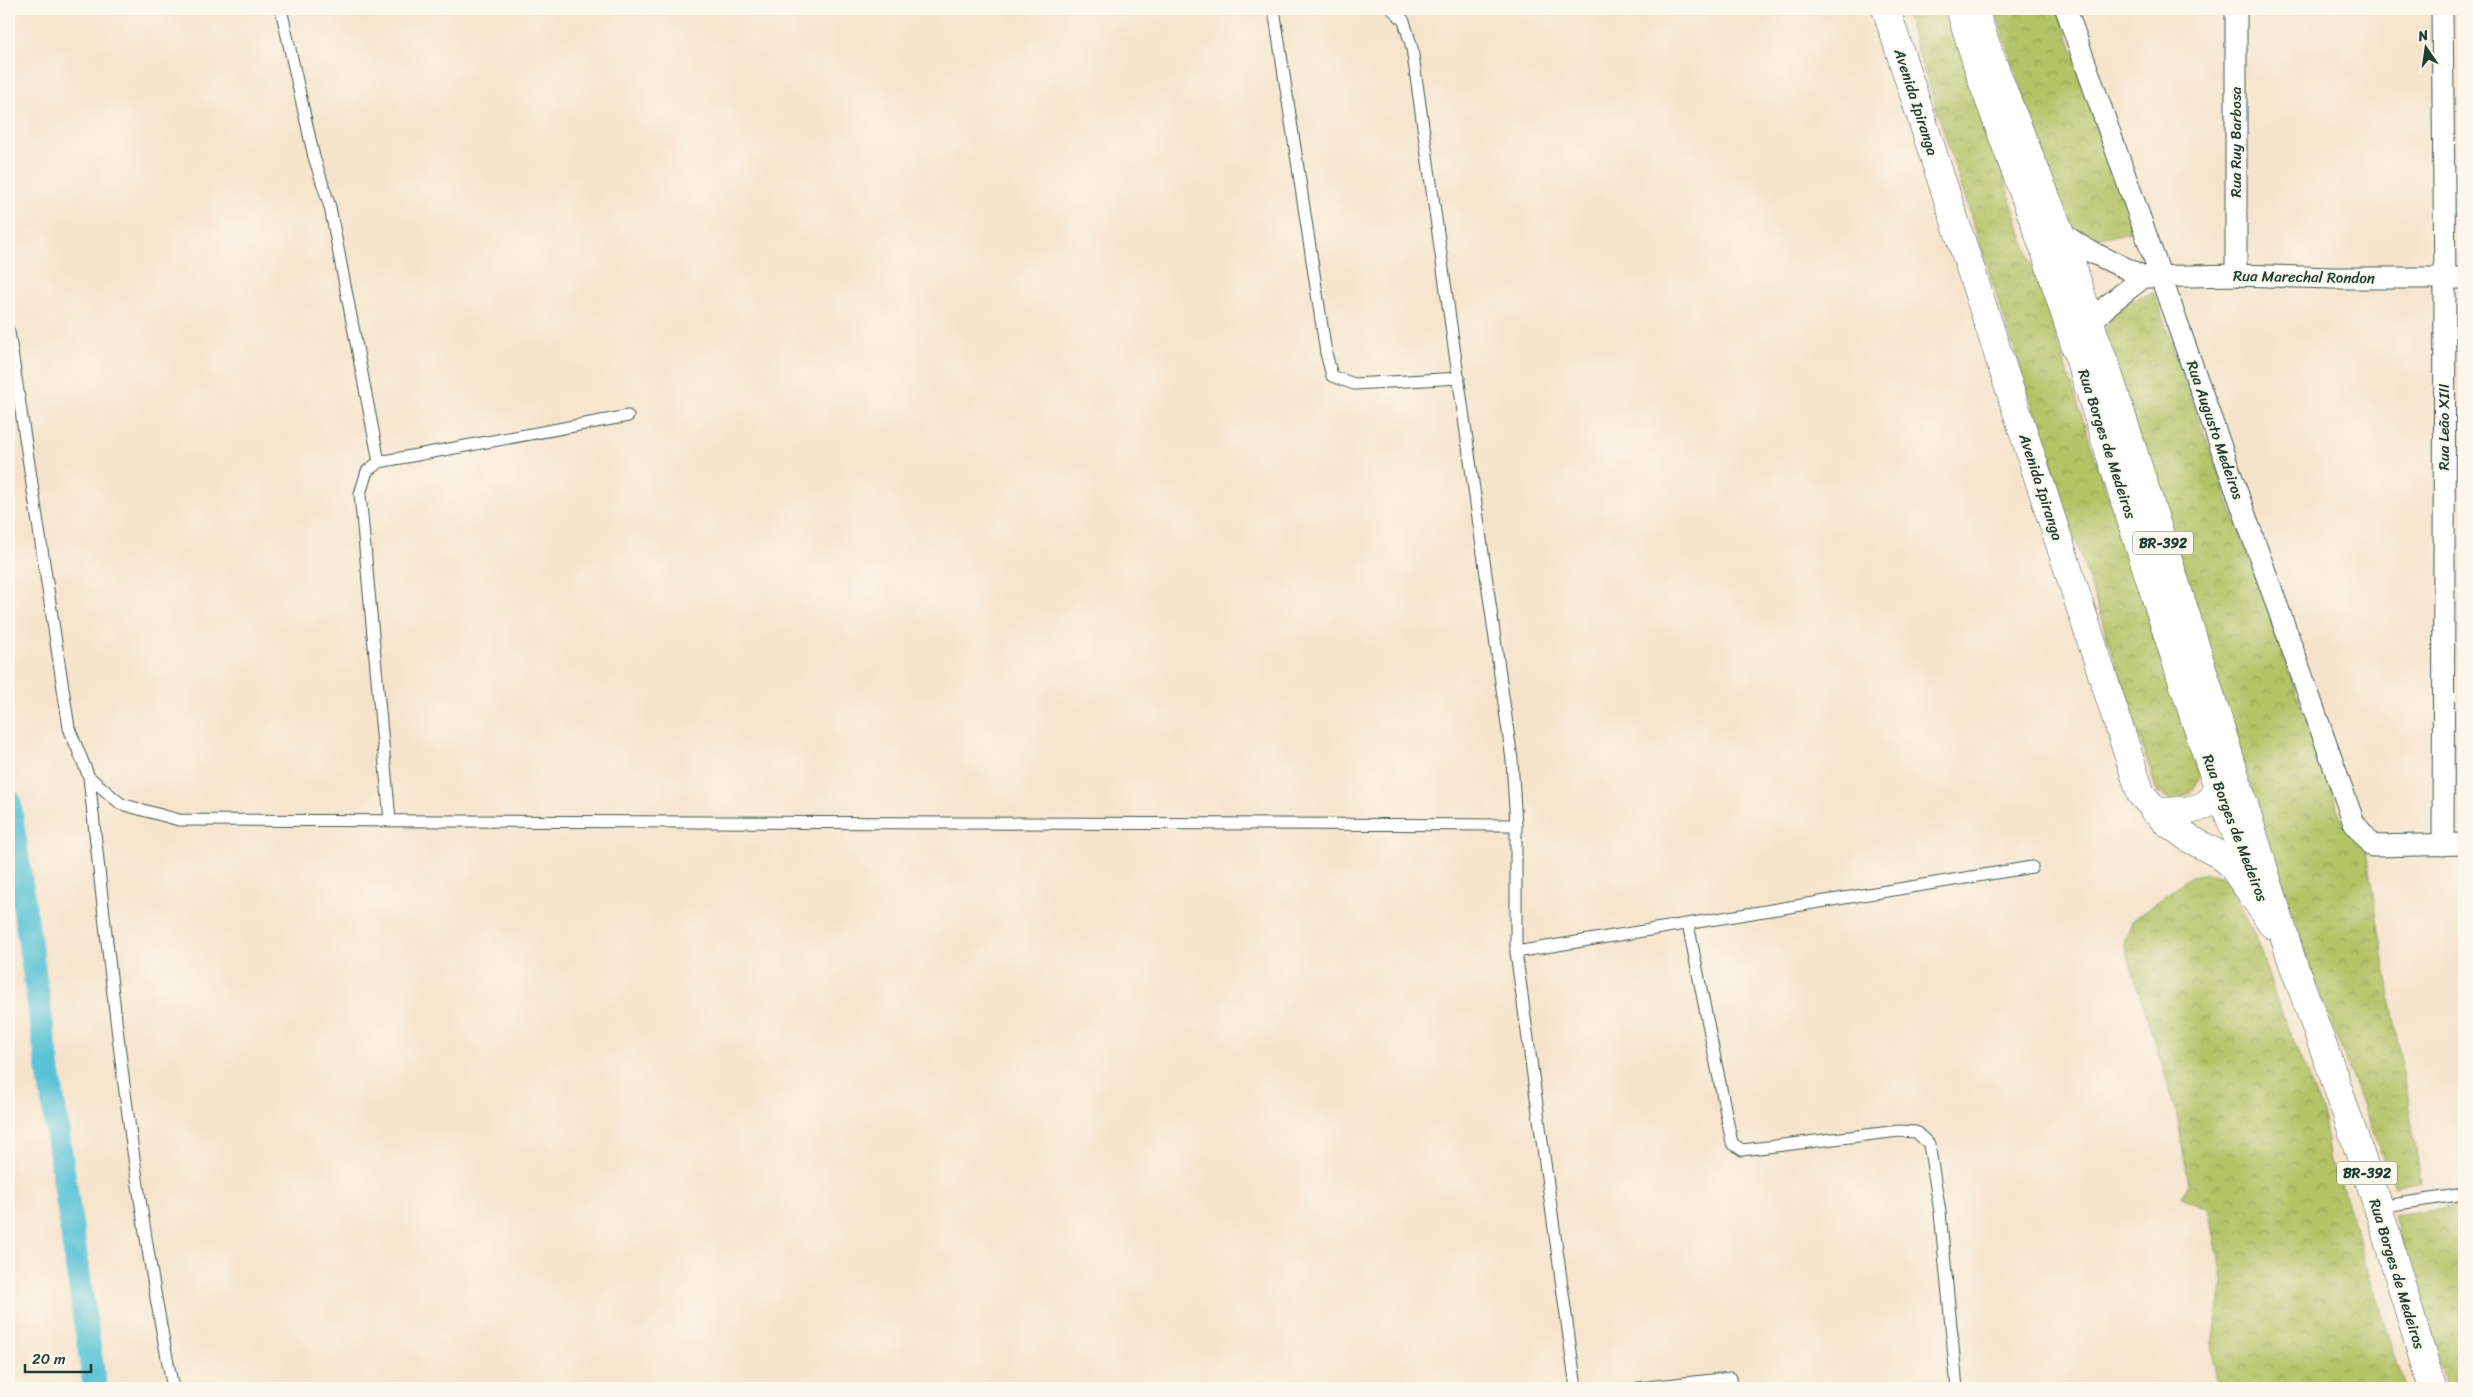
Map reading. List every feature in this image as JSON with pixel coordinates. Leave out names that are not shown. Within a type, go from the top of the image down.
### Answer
[{"type":"main road","name":"Avenida Ipiranga","points":[[1886,9],[2140,794],[2154,811],[2177,831],[2220,855],[2231,864],[2269,917]]},
{"type":"main road","name":"Rua Borges de Medeiros","points":[[1960,9],[1983,83],[2048,260],[2219,790],[2269,917],[2292,961]]},
{"type":"main road","points":[[1974,9],[2019,130]]},
{"type":"main road","name":"Rua Borges de Medeiros","points":[[1986,9],[2019,130],[2066,250],[2106,367],[2187,619],[2292,961],[2378,1207],[2432,1388]]},
{"type":"main road","points":[[2093,332],[2100,377],[2135,496],[2220,750],[2219,790],[2207,804],[2194,810],[2177,812],[2154,811]]},
{"type":"street","name":"Rua Augusto Medeiros","points":[[2066,9],[2153,277],[2354,823],[2373,846],[2454,845]]},
{"type":"street","name":"Rua Ruy Barbosa","points":[[2236,9],[2236,276]]},
{"type":"street","name":"Rua Leão XIII","points":[[2442,9],[2455,278],[2454,845]]},
{"type":"street","name":"Rua Marechal Rondon","points":[[2058,231],[2087,250],[2153,277],[2455,278]]},
{"type":"street","points":[[2093,332],[2109,304],[2153,277]]},
{"type":"lane","points":[[281,9],[314,157],[330,207],[379,462]]},
{"type":"lane","points":[[1274,9],[1326,353],[1332,376],[1354,384],[1459,378]]},
{"type":"lane","points":[[1392,9],[1404,21]]},
{"type":"lane","points":[[1402,9],[1412,48],[1512,760],[1516,825],[1516,952],[1576,1388]]},
{"type":"lane","points":[[9,332],[69,728],[89,777],[123,1088],[156,1304],[173,1388]]},
{"type":"lane","points":[[390,820],[360,494],[367,471],[379,462],[628,416]]},
{"type":"lane","points":[[89,777],[121,804],[179,820],[1516,825]]},
{"type":"lane","points":[[1516,952],[2032,867]]},
{"type":"lane","points":[[1688,924],[1732,1143],[1742,1150],[1899,1131],[1916,1132],[1929,1144],[1940,1212],[1957,1388]]},
{"type":"lane","points":[[2378,1207],[2464,1194]]},
{"type":"lane","points":[[1638,1388],[1731,1378],[1732,1388]]},
{"type":"green space","points":[[1904,9],[1948,9],[2200,776],[2192,790],[2185,796],[2170,801],[2157,791]]},
{"type":"green space","points":[[1995,9],[2058,9],[2135,223],[2129,232],[2120,235],[2094,236],[2079,231],[2064,219]]},
{"type":"green space","points":[[2154,293],[2343,822],[2366,852],[2421,1181],[2394,1187],[2308,962],[2103,333],[2123,306]]},
{"type":"green space","points":[[2207,873],[2221,876],[2231,888],[2255,936],[2276,998],[2322,1111],[2330,1162],[2341,1184],[2404,1388],[2218,1388],[2212,1350],[2223,1281],[2209,1209],[2182,1197],[2189,1184],[2176,1110],[2124,943],[2132,921],[2191,876]]},
{"type":"green space","points":[[2464,1205],[2464,1388],[2447,1388],[2418,1303],[2394,1215]]},
{"type":"waterway","points":[[9,801],[95,1388]]}]
